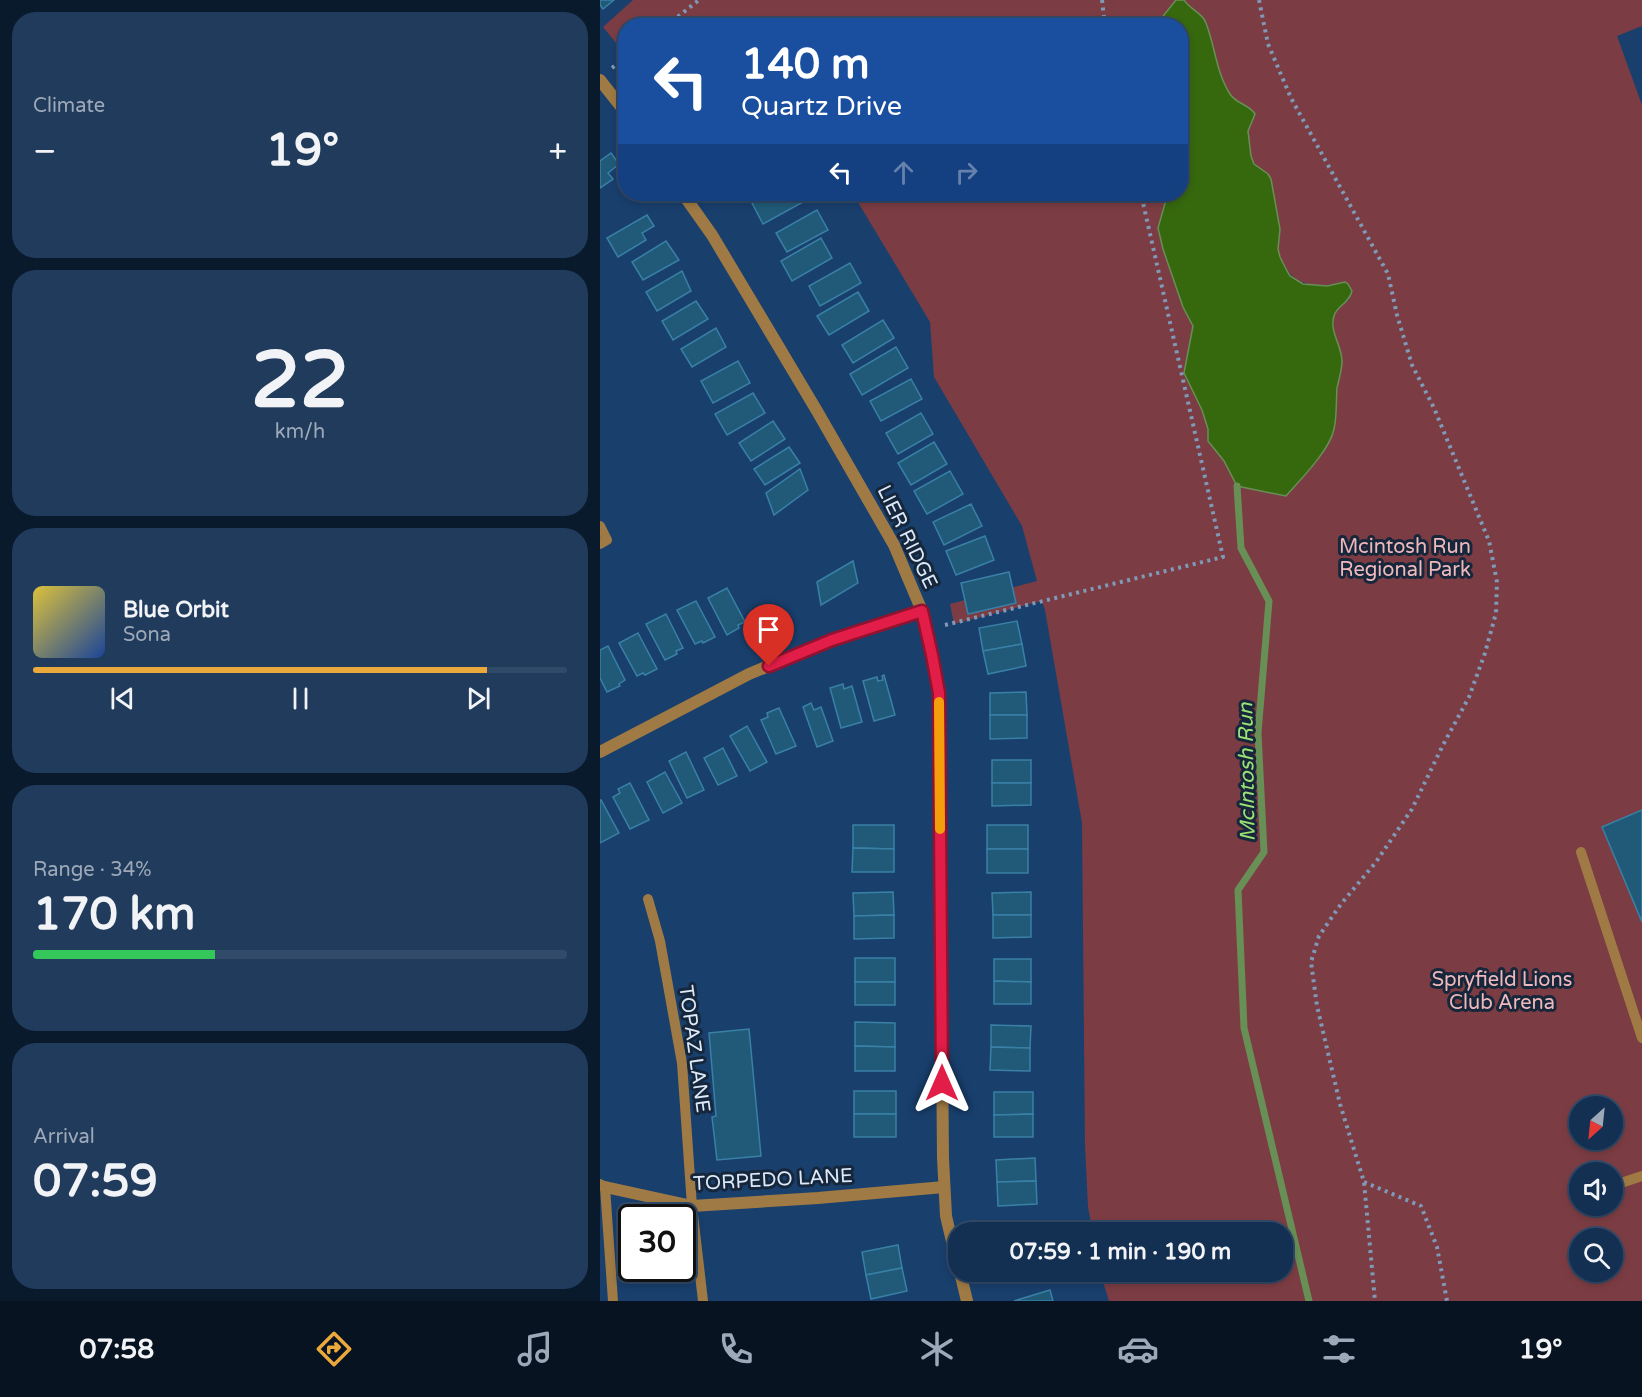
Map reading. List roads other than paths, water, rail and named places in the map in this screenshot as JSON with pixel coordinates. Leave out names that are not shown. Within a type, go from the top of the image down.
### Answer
[{"type":"street","points":[[600,80],[618,103]]},
{"type":"street","name":"LIER RIDGE","points":[[688,201],[712,235],[894,545],[922,611],[937,676],[939,702],[942,1129],[948,1224]]},
{"type":"street","points":[[600,752],[749,674],[832,640],[922,611]]},
{"type":"street","name":"TORPEDO LANE","points":[[602,1186],[683,1204]]},
{"type":"street","name":"TORPEDO LANE","points":[[696,1206],[944,1187]]},
{"type":"street","points":[[962,1282],[967,1301]]},
{"type":"lane","points":[[600,526],[608,540],[600,544]]},
{"type":"lane","points":[[1581,852],[1642,1038]]},
{"type":"lane","name":"TOPAZ LANE","points":[[648,899],[660,941],[682,1063],[692,1204]]},
{"type":"lane","points":[[1623,1182],[1642,1176]]},
{"type":"lane","points":[[602,1186],[613,1301]]},
{"type":"lane","name":"TOPAZ LANE","points":[[696,1241],[703,1301]]},
{"type":"waterway","name":"McIntosh Run","points":[[1237,486],[1241,548],[1269,601],[1258,733],[1264,852],[1238,890],[1244,1028],[1309,1301]]},
{"type":"park label","name":"Mcintosh Run Regional Park","points":[[1405,558]]},
{"type":"park label","name":"Spryfield Lions Club Arena","points":[[1502,992]]}]
